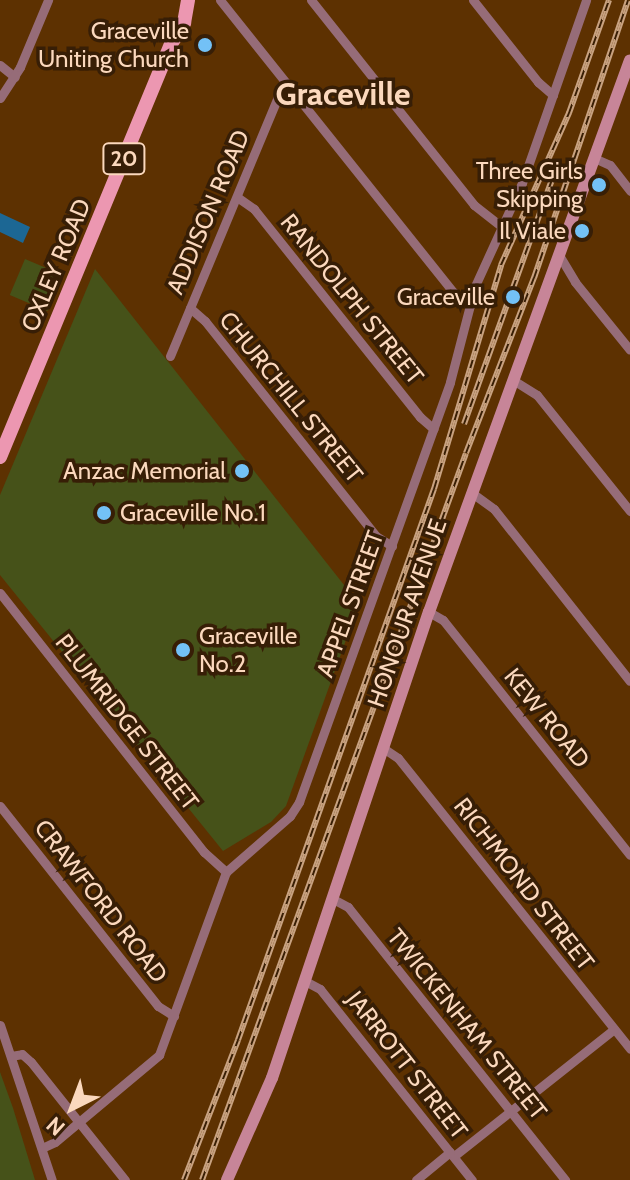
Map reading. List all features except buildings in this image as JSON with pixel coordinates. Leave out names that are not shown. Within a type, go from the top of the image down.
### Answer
[{"type":"main road","name":"OXLEY ROAD","points":[[0,457],[171,44]]},
{"type":"main road","name":"HONOUR AVENUE","points":[[227,1180],[272,1078],[429,612],[630,60]]},
{"type":"street","points":[[0,98],[15,77],[48,0]]},
{"type":"street","points":[[220,0],[453,292],[471,305]]},
{"type":"street","points":[[311,0],[474,205],[501,226]]},
{"type":"street","points":[[473,0],[538,82],[553,95]]},
{"type":"street","name":"APPEL STREET","points":[[42,1148],[155,1060],[226,872],[296,808],[434,429],[485,260],[522,183],[586,0]]},
{"type":"street","points":[[0,65],[15,77]]},
{"type":"street","name":"ADDISON ROAD","points":[[170,356],[278,96],[287,84]]},
{"type":"street","points":[[594,158],[610,165],[630,191]]},
{"type":"street","name":"RANDOLPH STREET","points":[[237,197],[254,209],[420,417],[434,429]]},
{"type":"street","points":[[559,255],[575,282],[630,350]]},
{"type":"street","points":[[551,277],[575,282]]},
{"type":"street","name":"CHURCHILL STREET","points":[[190,308],[205,321],[376,536],[392,546]]},
{"type":"street","points":[[513,380],[537,395],[630,511]]},
{"type":"street","points":[[472,493],[494,509],[630,681]]},
{"type":"street","name":"PLUMRIDGE STREET","points":[[0,593],[204,852],[226,872]]},
{"type":"street","name":"KEW ROAD","points":[[429,612],[443,620],[630,855]]},
{"type":"street","name":"RICHMOND STREET","points":[[383,748],[398,758],[630,1049]]},
{"type":"street","name":"CRAWFORD ROAD","points":[[0,806],[158,1006],[174,1016]]},
{"type":"street","name":"TWICKENHAM STREET","points":[[333,899],[348,907],[565,1180]]},
{"type":"street","name":"JARROTT STREET","points":[[305,981],[320,989],[472,1180]]},
{"type":"street","points":[[0,1025],[52,1180]]},
{"type":"street","points":[[416,1180],[614,1029]]},
{"type":"street","points":[[11,1056],[20,1054],[27,1058],[125,1180]]},
{"type":"green space","points":[[25,259],[63,275],[48,311],[10,295]]},
{"type":"green space","points":[[95,269],[359,604],[286,806],[271,822],[223,851],[0,575],[0,495]]},
{"type":"green space","points":[[0,1072],[13,1108],[35,1180],[0,1180]]},
{"type":"water","points":[[0,213],[30,227],[23,243],[0,232]]},
{"type":"railway","points":[[184,1180],[238,1040],[434,489],[501,265],[569,113],[609,0]]},
{"type":"railway","points":[[202,1180],[466,453],[534,278],[628,0]]},
{"type":"railway","points":[[464,424],[552,179]]},
{"type":"place","name":"Graceville Uniting Church","points":[[205,45]]},
{"type":"place","name":"Three Girls Skipping","points":[[599,185]]},
{"type":"place","name":"Il Viale","points":[[582,231]]},
{"type":"place","name":"Graceville","points":[[513,297]]},
{"type":"place","name":"Anzac Memorial","points":[[242,471]]},
{"type":"place","name":"Graceville No.1","points":[[104,513]]},
{"type":"place","name":"Graceville No.2","points":[[183,650]]},
{"type":"district","name":"Graceville","points":[[343,94]]}]
